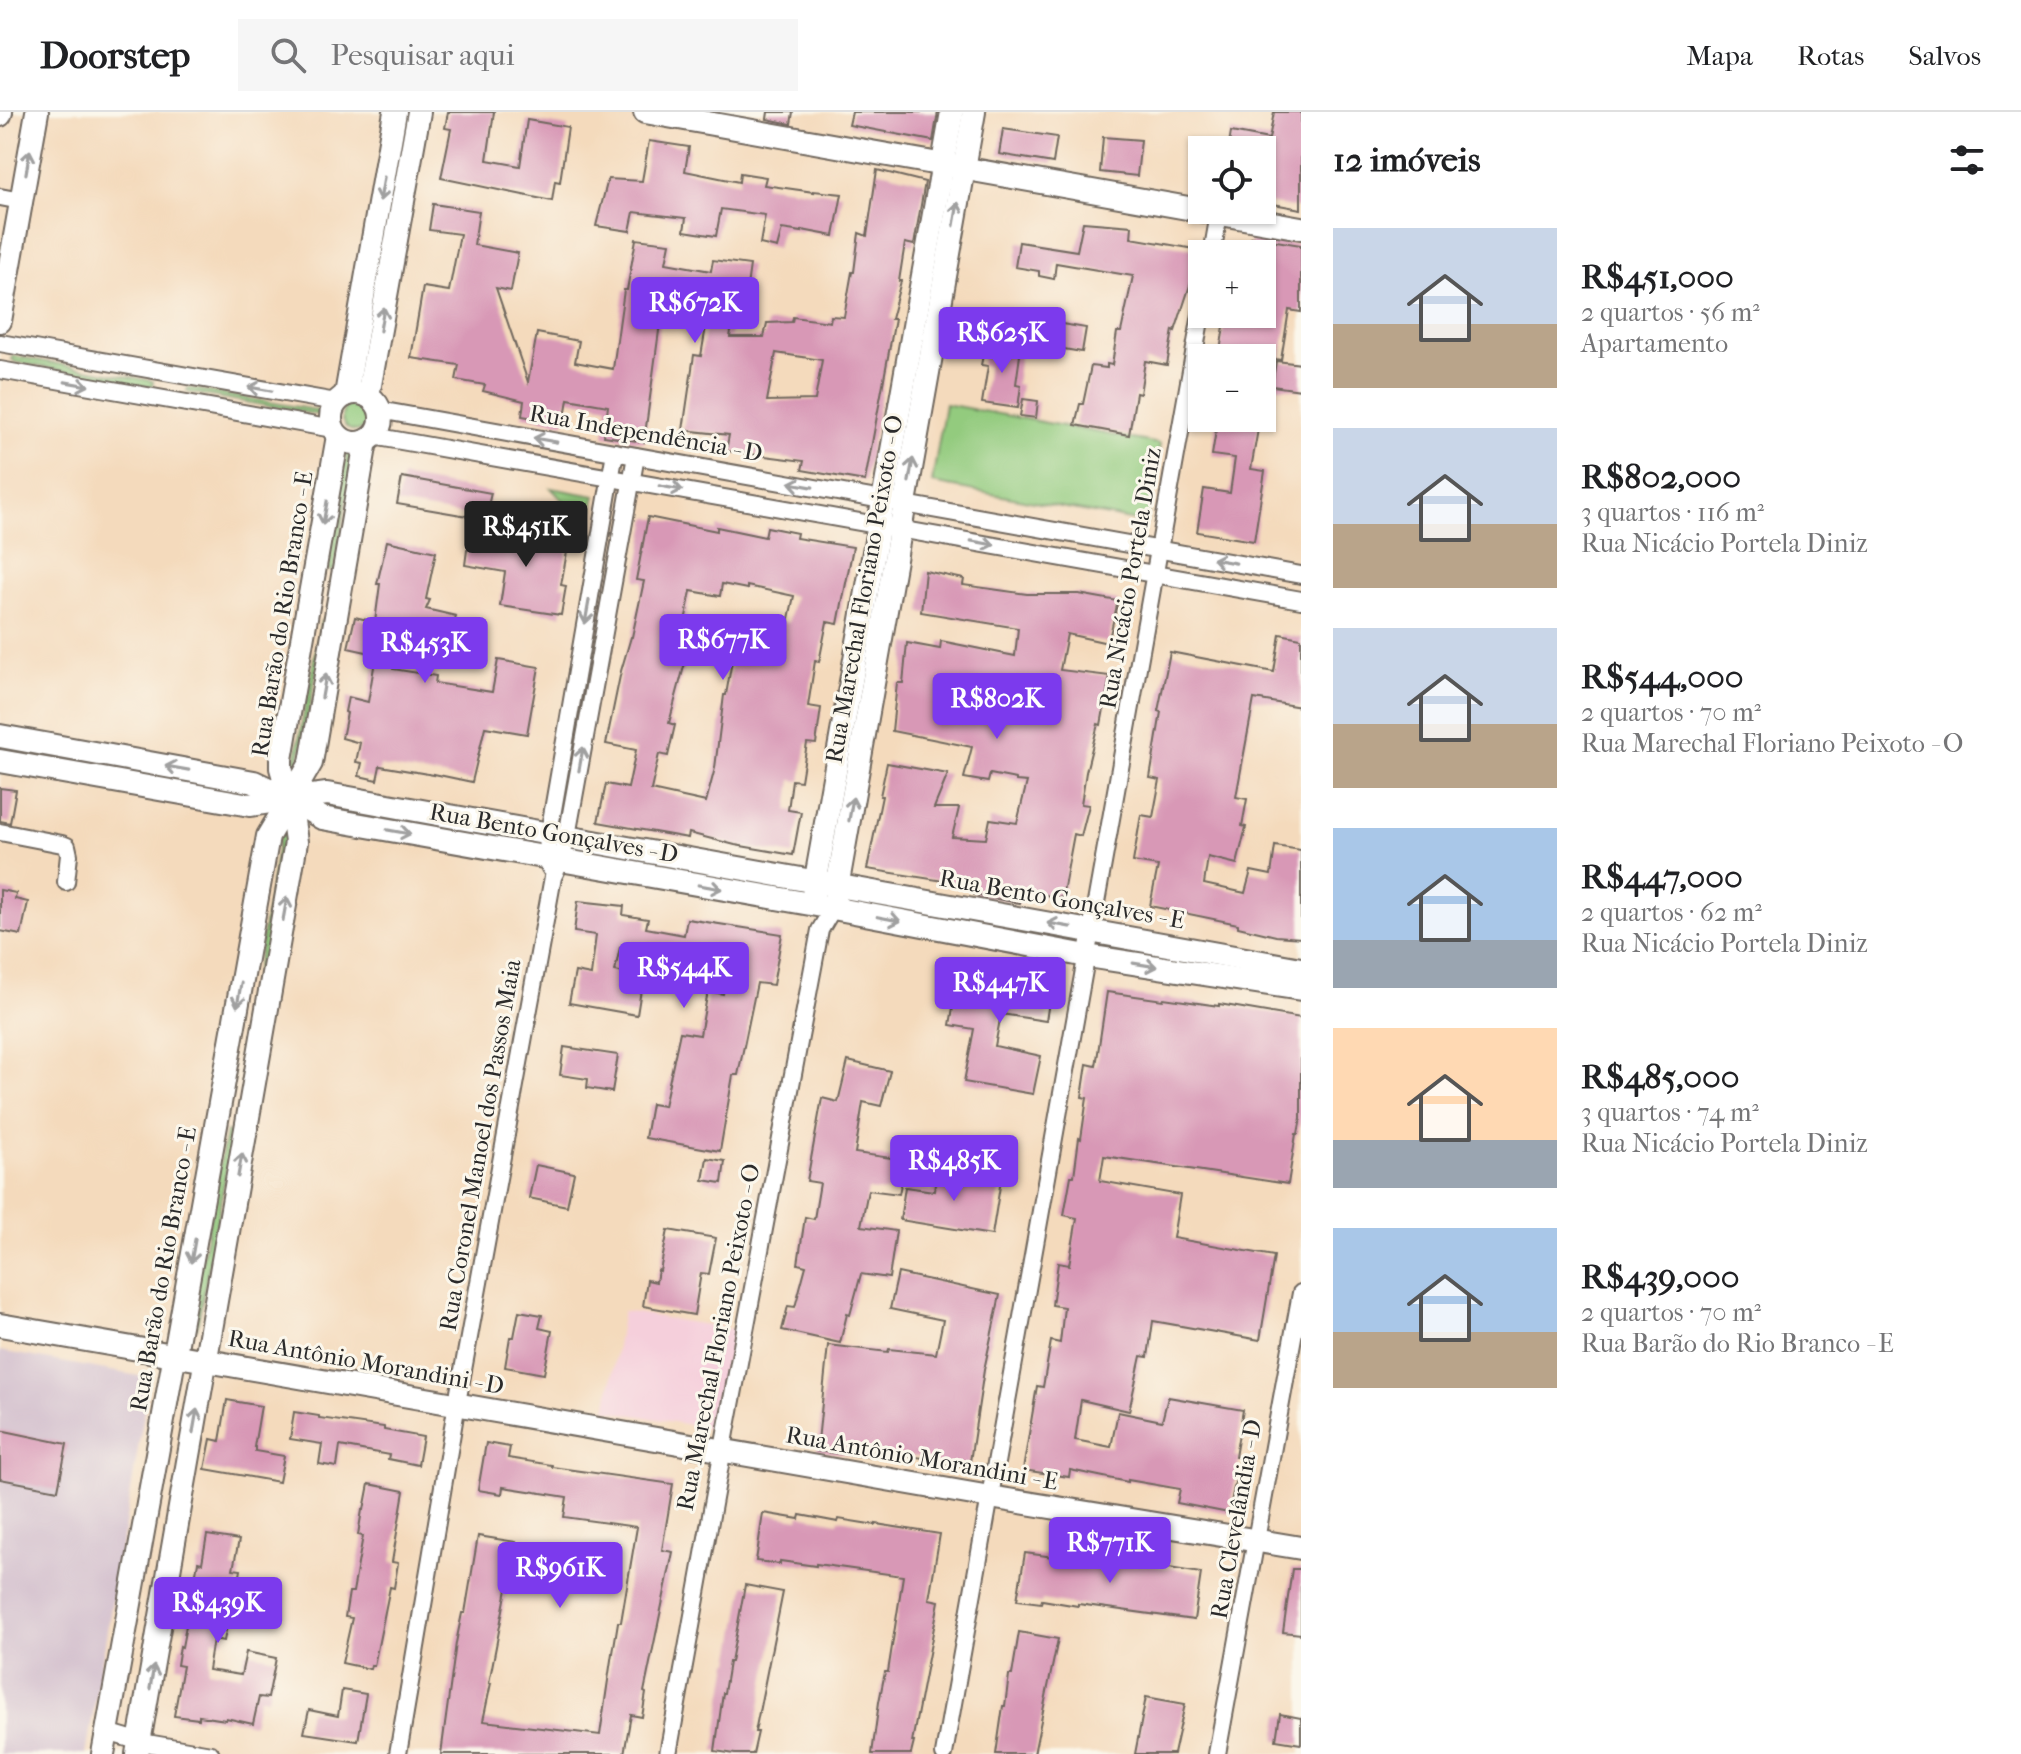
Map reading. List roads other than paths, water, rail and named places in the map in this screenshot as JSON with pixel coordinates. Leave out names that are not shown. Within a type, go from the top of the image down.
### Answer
[{"type":"street","points":[[0,321],[10,199],[37,112]]},
{"type":"street","points":[[358,401],[372,246],[395,112]]},
{"type":"street","points":[[358,401],[394,250],[419,112]]},
{"type":"street","points":[[645,112],[1188,209]]},
{"type":"street","name":"Rua Marechal Floriano Peixoto - O","points":[[952,112],[953,167]]},
{"type":"street","name":"Rua Marechal Floriano Peixoto - O","points":[[823,907],[838,886],[869,708],[894,501],[953,167],[974,112]]},
{"type":"street","points":[[1276,224],[1301,228]]},
{"type":"street","points":[[372,246],[394,250]]},
{"type":"street","name":"Rua Nicácio Portela Diniz","points":[[944,1754],[1199,328]]},
{"type":"street","name":"Rua Independência - D","points":[[0,343],[358,401],[481,428],[1301,575]]},
{"type":"street","points":[[0,370],[336,432],[349,442],[370,438],[381,421],[358,401]]},
{"type":"street","points":[[163,399],[167,372]]},
{"type":"street","points":[[336,432],[331,414],[358,401]]},
{"type":"street","points":[[477,454],[481,428]]},
{"type":"street","name":"Rua Barão do Rio Branco - E","points":[[139,1748],[296,842],[281,759],[336,432]]},
{"type":"street","name":"Rua Independência - D","points":[[370,438],[611,477],[1301,600]]},
{"type":"street","name":"Rua Barão do Rio Branco - E","points":[[105,1743],[268,836],[311,763],[370,438]]},
{"type":"street","name":"Rua Coronel Manoel dos Passos Maia","points":[[398,1754],[553,865],[581,651],[615,452]]},
{"type":"street","name":"Rua Coronel Manoel dos Passos Maia","points":[[558,834],[600,653],[636,456]]},
{"type":"street","points":[[718,496],[722,471]]},
{"type":"street","name":"Rua Marechal Floriano Peixoto - O","points":[[668,1754],[820,930],[823,907],[815,882],[847,703],[890,526]]},
{"type":"street","points":[[1257,592],[1262,567]]},
{"type":"street","points":[[311,591],[340,596]]},
{"type":"street","points":[[581,651],[600,653]]},
{"type":"street","points":[[847,703],[869,708]]},
{"type":"street","name":"Rua Bento Gonçalves - D","points":[[0,736],[254,782],[322,818],[553,865],[654,878],[823,907]]},
{"type":"street","points":[[102,779],[107,755]]},
{"type":"street","name":"Rua Bento Gonçalves - D","points":[[0,761],[250,805],[327,794],[815,882]]},
{"type":"street","points":[[442,840],[446,815]]},
{"type":"street","points":[[0,832],[67,846],[66,882]]},
{"type":"street","points":[[654,878],[659,853]]},
{"type":"street","name":"Rua Bento Gonçalves - E","points":[[815,882],[1301,969]]},
{"type":"street","name":"Rua Bento Gonçalves - E","points":[[823,907],[1087,956],[1301,989]]},
{"type":"street","points":[[222,1092],[252,1097]]},
{"type":"street","name":"Rua Clevelândia - D","points":[[1217,1754],[1301,1293]]},
{"type":"street","name":"Rua Antônio Morandini - D","points":[[0,1325],[723,1450]]},
{"type":"street","name":"Rua Antônio Morandini - E","points":[[723,1450],[1301,1548]]},
{"type":"street","points":[[141,1534],[174,1542]]},
{"type":"street","points":[[105,1743],[211,1754]]}]
